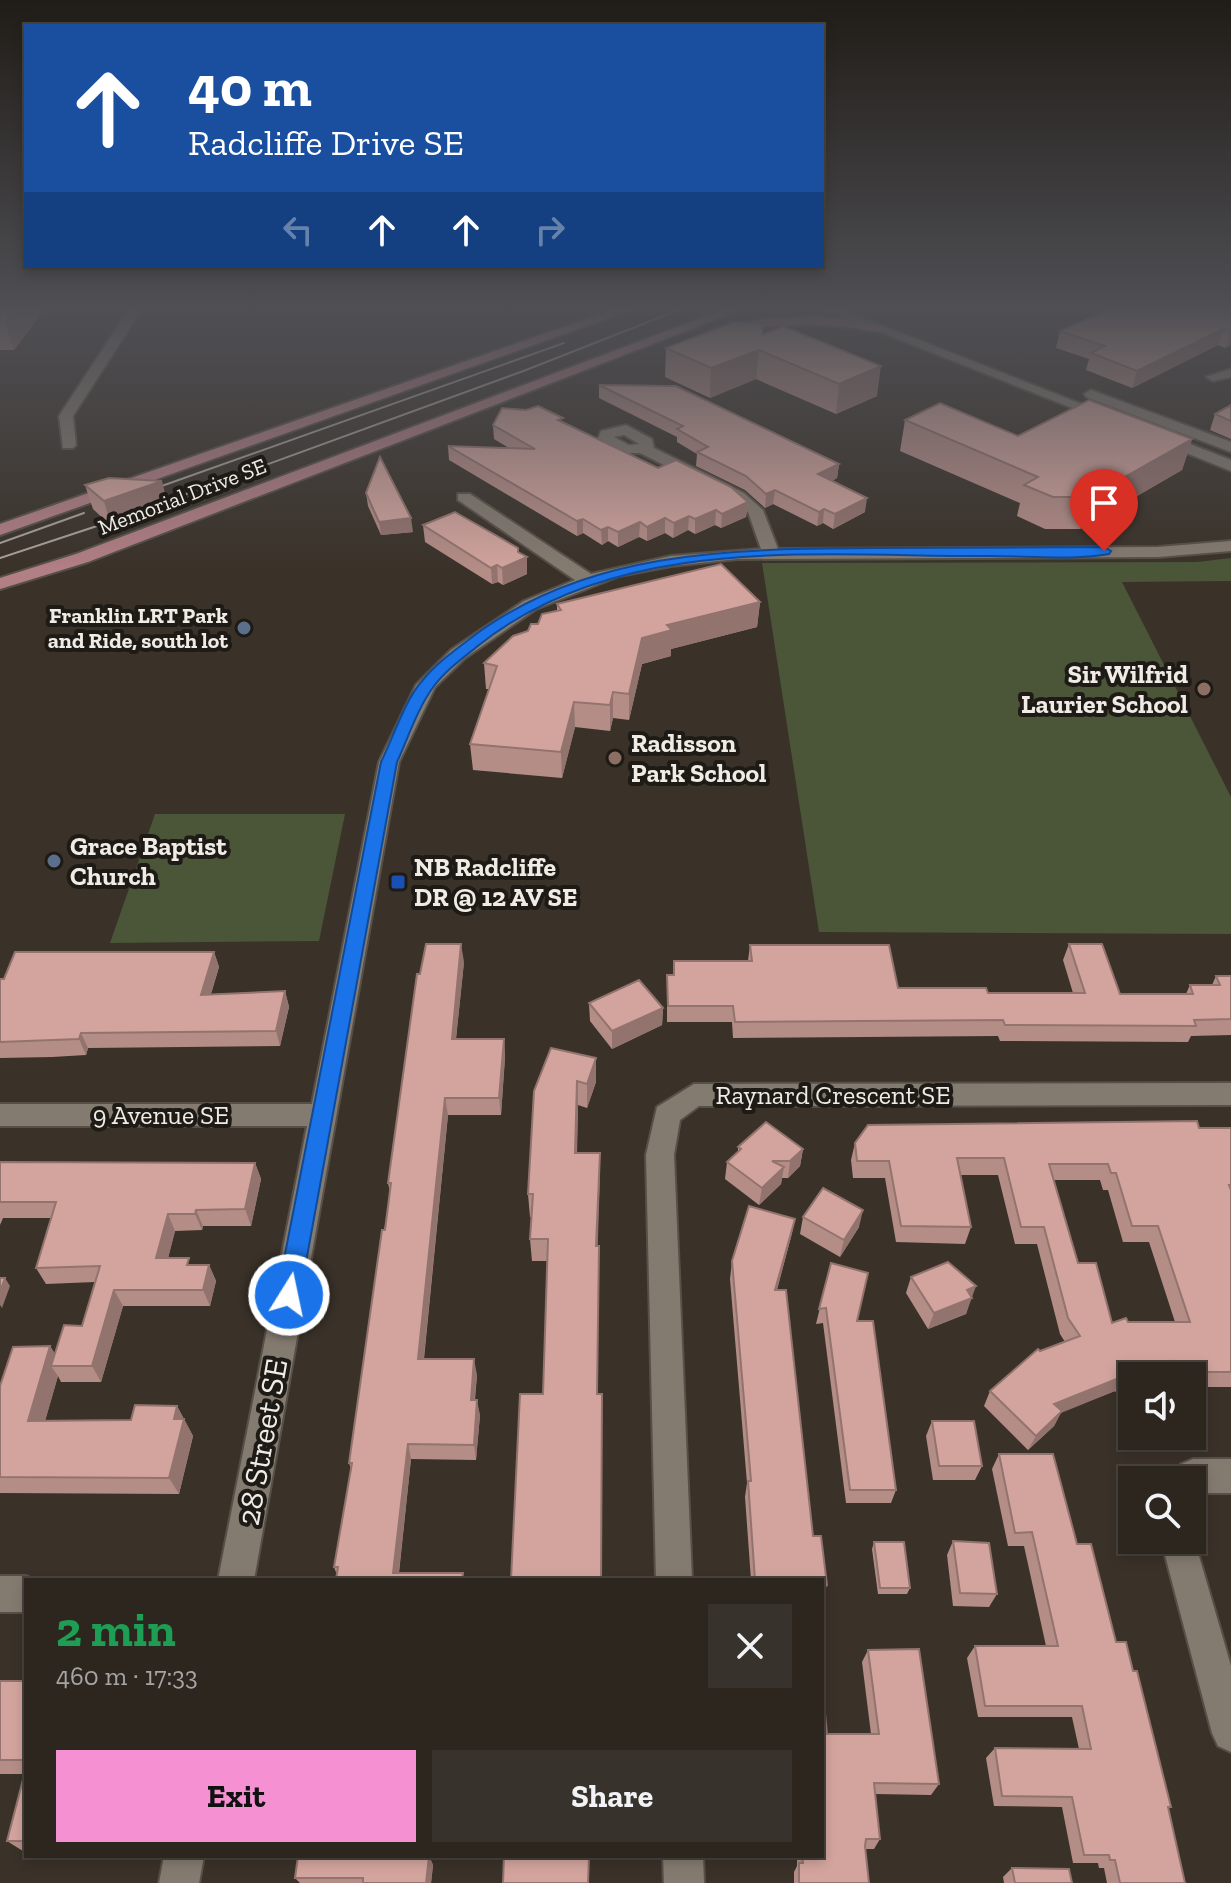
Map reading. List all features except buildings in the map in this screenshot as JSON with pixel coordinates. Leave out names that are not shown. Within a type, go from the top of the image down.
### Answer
[{"type":"main road","name":"Memorial Drive SE","points":[[0,530],[378,397]]},
{"type":"main road","name":"Memorial Drive SE","points":[[0,584],[82,558],[505,397]]},
{"type":"main road","points":[[0,519],[61,509]]},
{"type":"street","points":[[68,445],[66,416],[78,397]]},
{"type":"street","points":[[1067,397],[1231,466]]},
{"type":"street","points":[[1095,397],[1231,447]]},
{"type":"street","points":[[642,448],[738,496],[755,510],[771,552]]},
{"type":"street","points":[[464,497],[587,580]]},
{"type":"street","name":"28 Street SE","points":[[236,1578],[389,762],[426,685],[477,639],[530,605],[587,580],[671,561],[771,552],[1158,552],[1231,546]]},
{"type":"street","name":"Raynard Crescent SE","points":[[674,1578],[660,1155],[667,1115],[694,1095],[1231,1094]]},
{"type":"street","name":"9 Avenue SE","points":[[0,1115],[321,1115]]},
{"type":"street","points":[[1206,1476],[1231,1476]]},
{"type":"street","points":[[1182,1554],[1231,1733]]},
{"type":"street","points":[[0,1594],[24,1594]]},
{"type":"street","points":[[179,1883],[184,1858]]},
{"type":"street","points":[[683,1858],[684,1883]]},
{"type":"green space","points":[[1231,558],[1231,581],[1122,582],[1231,797],[1231,934],[819,932],[762,563],[1197,562]]},
{"type":"green space","points":[[155,814],[345,814],[319,941],[110,943]]},
{"type":"tram line","points":[[142,493],[412,397]]},
{"type":"tram line","points":[[148,508],[452,397]]},
{"type":"tram line","points":[[0,543],[84,513]]},
{"type":"tram line","points":[[0,558],[97,526]]},
{"type":"place","name":"Franklin LRT Park and Ride, south lot","points":[[244,628]]},
{"type":"place","name":"Sir Wilfrid Laurier School","points":[[1204,689]]},
{"type":"place","name":"Radisson Park School","points":[[615,758]]},
{"type":"place","name":"Grace Baptist Church","points":[[54,861]]},
{"type":"place","name":"NB Radcliffe DR @ 12 AV SE","points":[[398,882]]},
{"type":"route","points":[[289,1295],[389,762],[426,685],[444,666],[494,627],[549,596],[587,580],[671,561],[771,552],[1104,551]]}]
